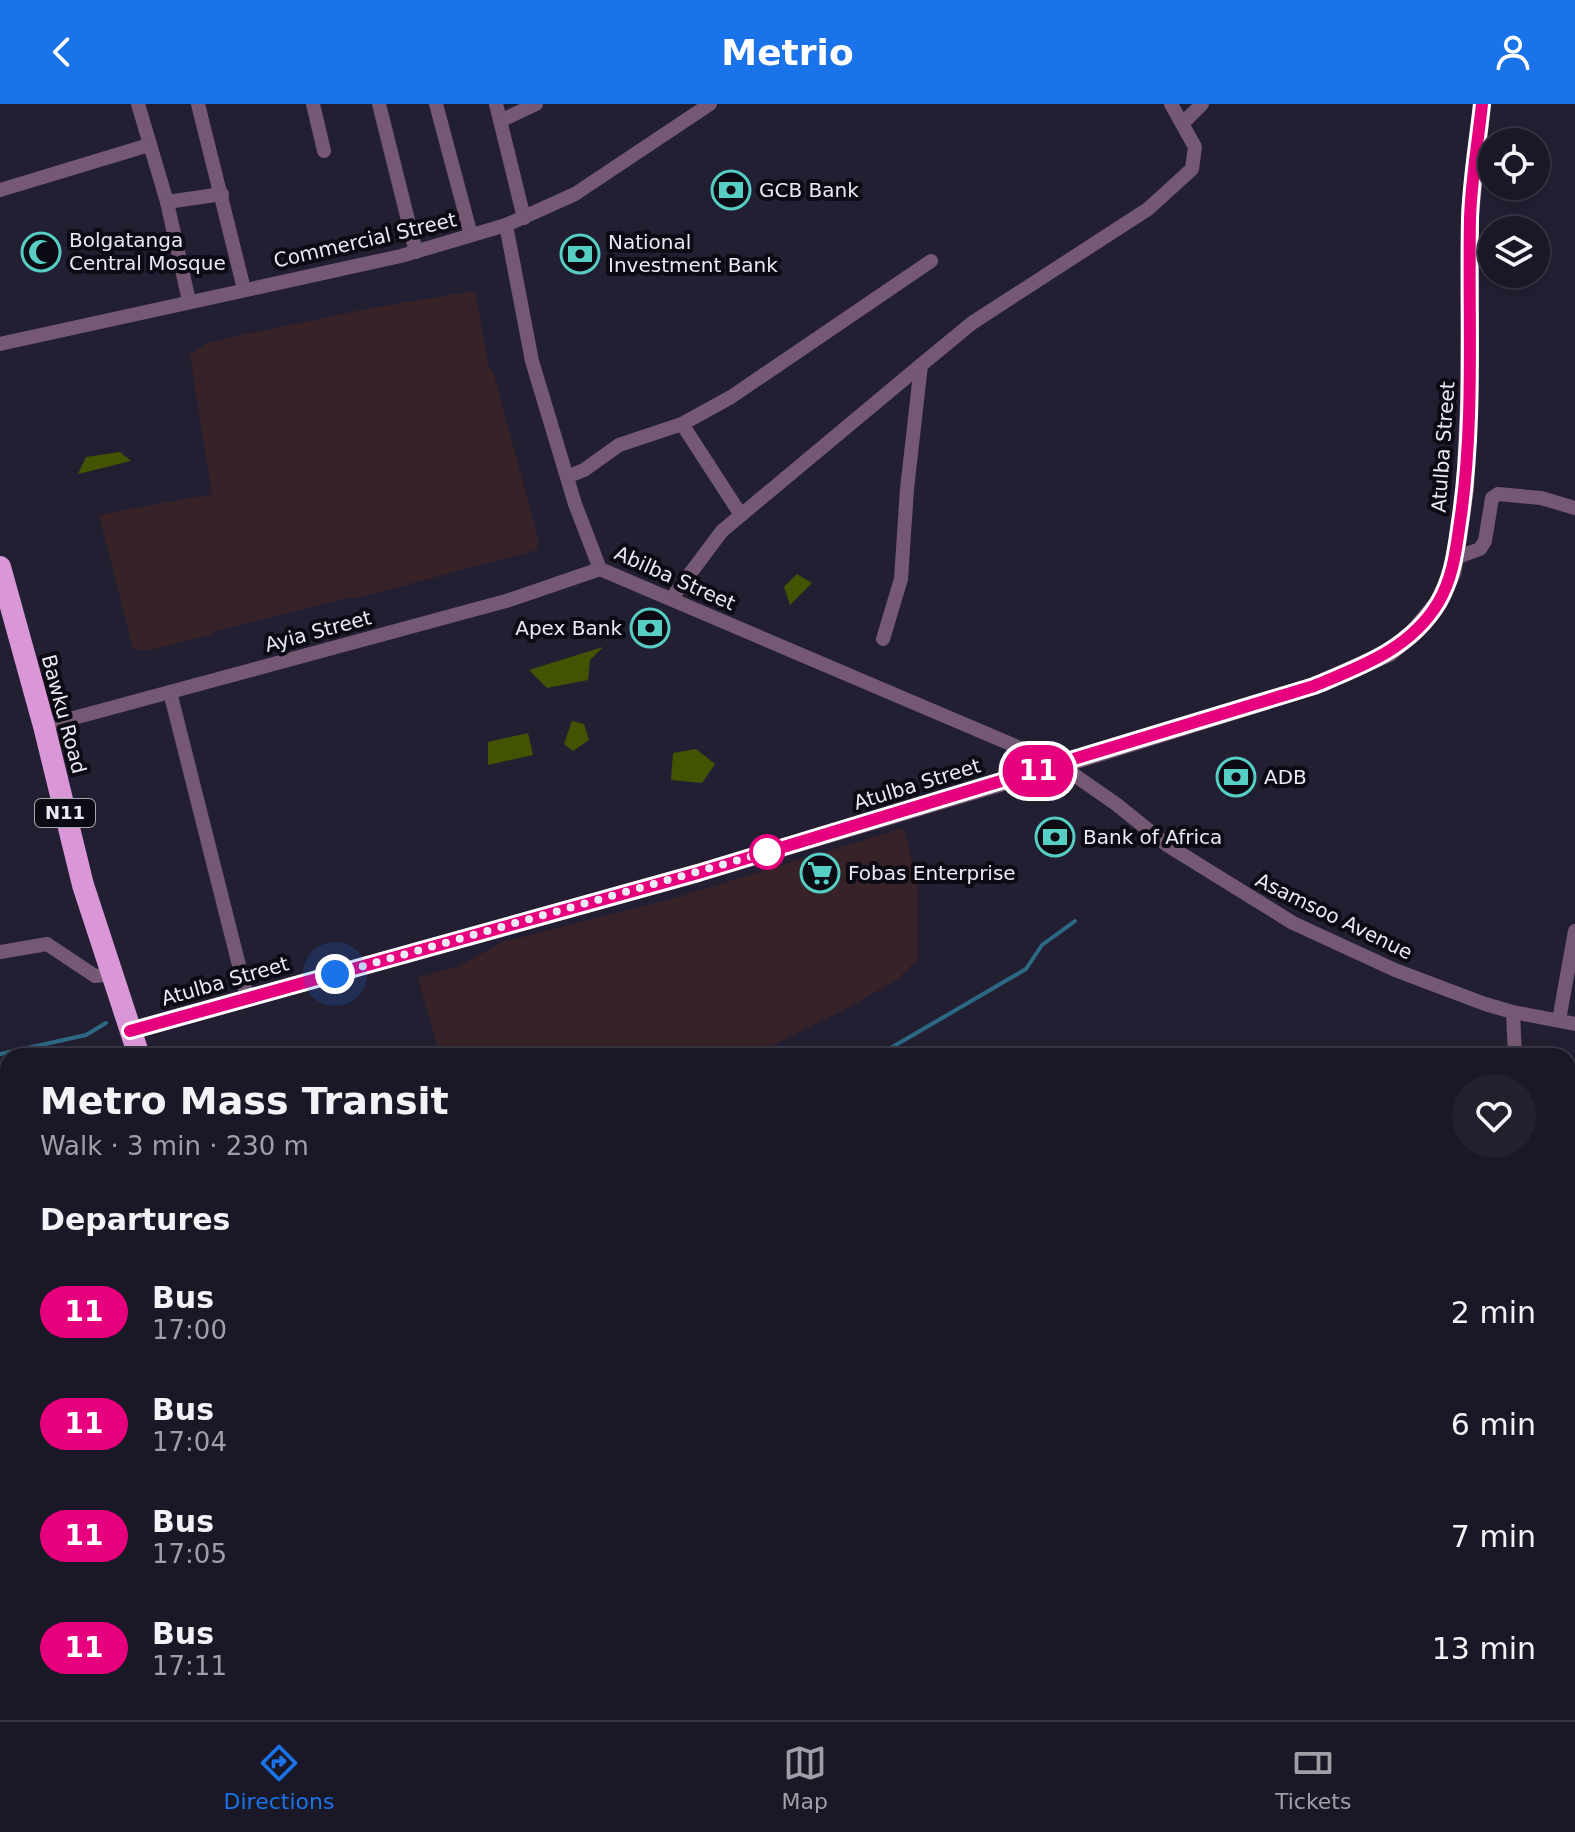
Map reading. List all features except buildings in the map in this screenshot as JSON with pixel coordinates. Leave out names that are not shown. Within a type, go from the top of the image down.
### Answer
[{"type":"highway","name":"Bawku Road","points":[[0,567],[44,726],[83,885],[136,1048]]},
{"type":"street","points":[[138,104],[167,202],[189,301]]},
{"type":"street","points":[[198,104],[244,289]]},
{"type":"street","points":[[313,104],[324,151]]},
{"type":"street","points":[[379,104],[416,252]]},
{"type":"street","points":[[436,104],[471,235]]},
{"type":"street","points":[[496,104],[524,218]]},
{"type":"street","points":[[500,121],[536,104]]},
{"type":"street","name":"Commercial Street","points":[[0,344],[416,252],[506,225],[575,194],[611,173],[710,104]]},
{"type":"street","points":[[671,599],[722,531],[921,365],[972,323],[1148,209],[1192,169],[1195,147],[1171,104]]},
{"type":"street","points":[[1183,123],[1202,104]]},
{"type":"street","name":"Atulba Street","points":[[130,1031],[698,873],[1060,765],[1314,686],[1389,653],[1431,613],[1446,588],[1455,558],[1465,489],[1469,402],[1470,214],[1482,104]]},
{"type":"street","points":[[0,190],[149,145]]},
{"type":"street","points":[[167,202],[222,194]]},
{"type":"street","name":"Abilba Street","points":[[506,225],[532,361],[575,504],[600,569],[1060,765]]},
{"type":"street","points":[[569,476],[584,470],[619,445],[682,424],[731,397],[931,261]]},
{"type":"street","points":[[883,639],[901,579],[907,489],[921,365]]},
{"type":"street","points":[[682,424],[741,515]]},
{"type":"street","points":[[1455,558],[1480,549],[1485,541],[1492,498],[1498,494],[1541,498],[1575,508]]},
{"type":"street","name":"Ayia Street","points":[[44,726],[506,601],[600,569]]},
{"type":"street","points":[[170,692],[247,997]]},
{"type":"street","name":"Asamsoo Avenue","points":[[1060,765],[1167,845],[1293,923],[1395,970],[1513,1012],[1575,1024]]},
{"type":"street","points":[[1559,1020],[1575,931]]},
{"type":"street","points":[[0,952],[47,944],[95,976],[111,974]]},
{"type":"street","points":[[1513,1012],[1515,1048]]},
{"type":"shaded area","points":[[475,291],[488,364],[494,375],[539,542],[536,550],[151,650],[133,649],[99,515],[212,494],[190,355],[206,344],[234,337],[366,309]]},
{"type":"shaded area","points":[[904,828],[918,885],[918,958],[898,979],[767,1048],[438,1048],[418,978],[459,966],[503,942],[668,900]]},
{"type":"green space","points":[[120,452],[131,461],[78,474],[86,457]]},
{"type":"green space","points":[[797,574],[812,583],[790,605],[784,587]]},
{"type":"green space","points":[[603,647],[590,660],[588,680],[547,688],[529,670]]},
{"type":"green space","points":[[572,721],[584,724],[589,740],[573,751],[564,744]]},
{"type":"green space","points":[[528,733],[533,755],[488,765],[488,742]]},
{"type":"green space","points":[[696,749],[715,764],[702,783],[671,780],[673,753]]},
{"type":"waterway","points":[[891,1048],[1026,969],[1042,945],[1075,921]]},
{"type":"waterway","points":[[27,1048],[86,1035],[106,1023]]},
{"type":"bus line","name":"11","points":[[130,1031],[698,873],[1060,765],[1314,686],[1389,653],[1414,632],[1439,602],[1455,558],[1465,489],[1469,402],[1470,214],[1482,104]]},
{"type":"place","name":"GCB Bank","points":[[731,190]]},
{"type":"place","name":"Bolgatanga Central Mosque","points":[[41,252]]},
{"type":"place","name":"National Investment Bank","points":[[580,254]]},
{"type":"place","name":"Apex Bank","points":[[650,628]]},
{"type":"place","name":"ADB","points":[[1236,777]]},
{"type":"place","name":"Bank of Africa","points":[[1055,837]]},
{"type":"place","name":"Fobas Enterprise","points":[[820,873]]},
{"type":"route","points":[[335,974],[767,852]]}]
